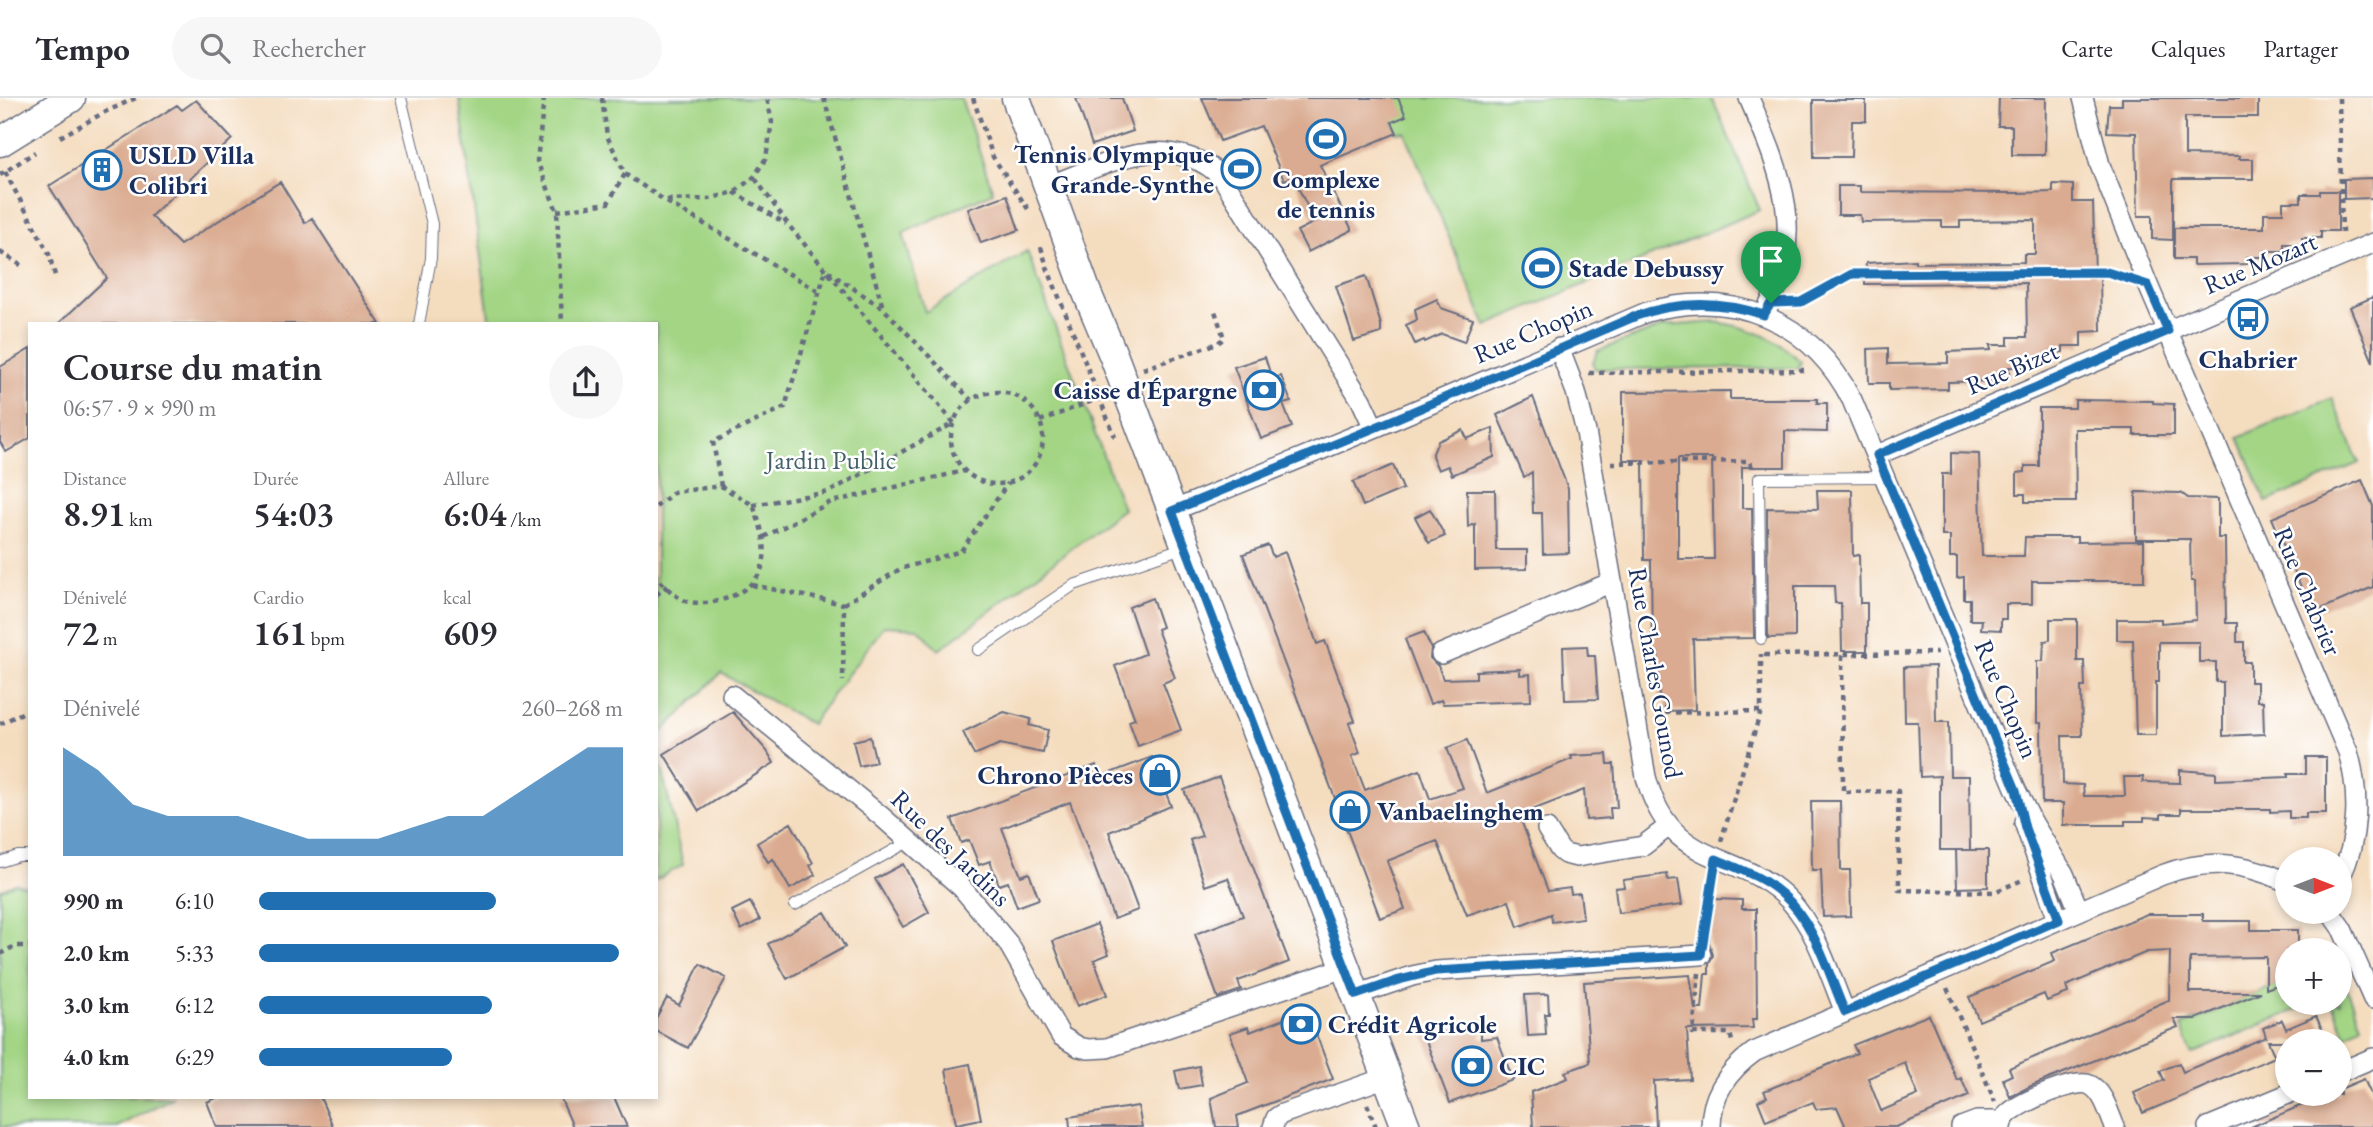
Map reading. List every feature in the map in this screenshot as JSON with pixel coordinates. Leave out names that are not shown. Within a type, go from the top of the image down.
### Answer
[{"type":"street","points":[[0,142],[71,98]]},
{"type":"street","points":[[1016,98],[1055,184]]},
{"type":"street","points":[[1034,98],[1055,184],[1087,293],[1114,357],[1406,1127]]},
{"type":"street","points":[[1749,98],[1778,167],[1786,202],[1786,254],[1780,280],[1767,309]]},
{"type":"street","name":"Rue Chabrier","points":[[2083,98],[2100,165],[2148,285],[2348,752],[2354,776],[2356,813],[2351,847]]},
{"type":"street","points":[[1055,184],[1131,156],[1149,153],[1191,158],[1214,169],[1226,181],[1361,400],[1374,428]]},
{"type":"street","name":"Rue Mozart","points":[[2168,331],[2373,243]]},
{"type":"street","name":"Rue Chopin","points":[[1172,511],[1636,316],[1670,307],[1716,305],[1767,309],[1829,361],[1847,389],[2016,790],[2064,874],[2079,911]]},
{"type":"street","name":"Rue Bizet","points":[[1877,455],[2168,331]]},
{"type":"street","name":"Rue Charles Gounod","points":[[1559,348],[1572,378],[1584,419],[1649,789],[1657,809],[1669,826],[1696,849],[1755,876],[1790,901],[1814,939],[1845,1012]]},
{"type":"street","points":[[1441,654],[1612,582]]},
{"type":"street","name":"Rue des Jardins","points":[[732,695],[910,841],[962,888],[989,918],[1022,966],[1057,1031],[1066,1041],[1079,1047],[1098,1049],[1117,1045],[1347,967]]},
{"type":"street","name":"Rue Chopin","points":[[2016,790],[2025,828],[2059,920]]},
{"type":"street","points":[[1547,829],[1560,850],[1577,857],[1643,846],[1669,826]]},
{"type":"street","points":[[1711,1127],[1718,1092],[1737,1066],[1764,1047],[2193,864],[2238,866],[2275,878]]},
{"type":"street","points":[[2338,924],[2373,999]]},
{"type":"street","points":[[1356,995],[1436,971],[1701,955]]},
{"type":"street","points":[[2352,1067],[2373,1058]]},
{"type":"street","points":[[1273,1127],[1276,1118],[1282,1114],[1387,1077]]},
{"type":"street","points":[[1961,1127],[1978,1121],[2002,1124],[2007,1114],[2017,1107],[2081,1083],[2092,1086],[2100,1094],[2115,1127]]},
{"type":"street","points":[[2208,1127],[2275,1099]]},
{"type":"lane","points":[[401,98],[432,224],[430,265],[419,322]]},
{"type":"lane","points":[[1761,639],[1759,478],[1886,477]]},
{"type":"lane","points":[[978,650],[1074,585],[1185,547]]},
{"type":"lane","points":[[795,905],[910,841]]},
{"type":"lane","points":[[0,862],[28,856]]},
{"type":"path","points":[[544,98],[537,161],[557,211],[562,322]]},
{"type":"path","points":[[602,98],[607,136],[625,174],[820,292]]},
{"type":"path","points":[[664,200],[709,199],[734,192],[754,177],[766,158],[772,122],[767,98]]},
{"type":"path","points":[[824,98],[884,309]]},
{"type":"path","points":[[2339,98],[2342,241]]},
{"type":"path","points":[[45,146],[2,174],[49,254],[56,279]]},
{"type":"path","points":[[557,211],[608,203],[625,174]]},
{"type":"path","points":[[754,177],[789,227],[954,423]]},
{"type":"path","points":[[734,192],[789,227]]},
{"type":"path","points":[[0,252],[21,265]]},
{"type":"path","points":[[827,270],[884,309],[971,400]]},
{"type":"path","points":[[721,486],[713,442],[785,407],[827,270]]},
{"type":"path","points":[[1767,309],[1801,302],[1852,274],[2107,272],[2148,285]]},
{"type":"path","points":[[1040,421],[1086,405],[1143,379],[1140,371],[1218,343],[1224,338],[1214,308]]},
{"type":"path","points":[[1572,378],[1592,372],[1818,370]]},
{"type":"path","points":[[983,394],[1010,394],[1022,400],[1040,421],[1043,436],[1041,451],[1034,466],[1023,476],[1009,483],[985,483],[964,471],[952,448],[954,423],[960,410],[971,400],[983,394]]},
{"type":"path","points":[[753,506],[830,492],[954,423]]},
{"type":"path","points":[[1592,463],[1749,461],[1759,478]]},
{"type":"path","points":[[764,537],[831,502],[964,471]]},
{"type":"path","points":[[752,585],[844,604],[900,569],[961,551],[1009,483]]},
{"type":"path","points":[[658,505],[674,492],[721,486],[753,506],[764,537],[763,565],[752,585],[721,601],[685,601],[658,578]]},
{"type":"path","points":[[658,594],[667,586]]},
{"type":"path","points":[[843,681],[844,604]]},
{"type":"path","points":[[1737,1066],[1730,1033],[1693,1033],[1701,955],[1716,859],[1761,711],[1761,639]]},
{"type":"path","points":[[1761,656],[1959,653]]},
{"type":"path","points":[[1842,655],[1843,792],[1898,791],[1899,890],[1994,892],[2041,873]]},
{"type":"path","points":[[1635,714],[1761,711]]},
{"type":"path","points":[[0,724],[22,713]]},
{"type":"path","points":[[0,954],[15,946],[28,946]]},
{"type":"path","points":[[1939,971],[2002,1124]]},
{"type":"green space","name":"Jardin Public","points":[[459,98],[961,98],[993,192],[903,233],[925,312],[1027,251],[1123,509],[939,650],[918,628],[884,626],[811,724],[721,673],[658,736],[658,322],[490,322]]},
{"type":"green space","name":"Stade Debussy","points":[[1382,98],[1712,98],[1760,210],[1486,326],[1405,132],[1397,133]]},
{"type":"green space","points":[[1716,322],[1741,327],[1772,340],[1801,362],[1798,368],[1595,369],[1593,363],[1597,351],[1665,326]]},
{"type":"green space","points":[[2332,398],[2359,463],[2266,502],[2239,437]]},
{"type":"green space","points":[[658,751],[683,865],[658,879]]},
{"type":"green space","points":[[15,883],[28,886],[28,1099],[169,1099],[117,1127],[0,1127],[0,890]]},
{"type":"green space","points":[[2275,985],[2275,1015],[2285,1015],[2192,1054],[2181,1026]]},
{"type":"green space","points":[[2352,1001],[2362,1024],[2352,1032],[2352,1029],[2343,1029],[2337,1015],[2352,1015]]},
{"type":"building","points":[[1076,98],[1122,98],[1133,131],[1092,145]]},
{"type":"building","name":"Complexe de tennis","points":[[1202,98],[1398,98],[1406,116],[1392,122],[1397,133],[1320,165],[1352,230],[1308,252],[1297,231],[1315,222],[1293,177],[1284,180],[1261,126],[1220,141]]},
{"type":"building","points":[[1999,98],[2046,98],[2045,155],[2012,155],[2012,126],[1998,126]]},
{"type":"building","points":[[2122,98],[2258,98],[2258,117],[2185,117],[2185,155],[2240,156],[2239,159],[2253,159],[2253,179],[2173,179],[2173,240],[2152,239],[2152,216],[2138,216],[2136,133],[2107,132],[2109,105],[2122,105]]},
{"type":"building","points":[[196,100],[232,139],[151,216],[180,245],[280,182],[305,223],[312,218],[379,322],[60,322],[107,278],[49,186],[177,105],[182,110]]},
{"type":"building","points":[[1813,100],[1866,100],[1866,121],[1852,121],[1851,157],[1814,157]]},
{"type":"building","points":[[2373,178],[2373,198],[2344,199],[2344,179]]},
{"type":"building","points":[[2053,184],[2073,185],[2073,202],[2093,202],[2095,275],[2100,275],[2101,331],[2081,332],[2081,346],[2063,346],[2063,352],[2046,353],[2046,359],[2027,359],[2027,367],[2009,367],[2009,374],[1991,374],[1991,381],[1948,382],[1948,389],[1889,390],[1889,383],[1869,383],[1868,349],[1888,348],[1888,364],[1948,363],[1948,352],[1991,350],[1990,345],[2008,345],[2008,337],[2027,337],[2026,283],[1865,284],[1866,263],[1915,260],[1915,263],[2024,262],[2024,254],[2035,254],[2035,220],[1960,221],[1960,227],[1942,227],[1942,221],[1861,222],[1860,215],[1838,215],[1838,186],[1860,186],[1860,192],[2017,193],[2053,192]]},
{"type":"building","points":[[2320,191],[2338,191],[2338,231],[2321,231],[2321,238],[2302,238],[2302,244],[2284,244],[2284,251],[2265,251],[2265,257],[2247,257],[2247,264],[2193,265],[2193,259],[2174,259],[2174,228],[2264,228],[2264,213],[2283,213],[2283,202],[2301,202],[2301,194],[2320,194]]},
{"type":"building","points":[[1007,195],[1019,230],[981,243],[968,209]]},
{"type":"building","points":[[1366,276],[1381,333],[1354,341],[1336,286]]},
{"type":"building","points":[[2373,297],[2373,362],[2350,307]]},
{"type":"building","points":[[1437,299],[1441,308],[1473,319],[1464,342],[1442,334],[1415,344],[1406,325],[1417,320],[1415,309]]},
{"type":"building","points":[[28,350],[28,439],[6,452],[0,442],[0,367]]},
{"type":"building","name":"Caisse d'Épargne","points":[[1265,357],[1272,379],[1281,376],[1291,402],[1283,404],[1292,427],[1261,439],[1234,367]]},
{"type":"building","points":[[1730,391],[1730,399],[1817,399],[1817,403],[1827,403],[1827,432],[1785,431],[1785,467],[1742,467],[1742,508],[1752,508],[1754,638],[1693,639],[1695,710],[1665,711],[1665,701],[1659,701],[1658,653],[1652,653],[1651,560],[1644,560],[1643,460],[1623,460],[1623,392]],"holes":[[[1678,458],[1712,458],[1714,559],[1678,559]]]},
{"type":"building","points":[[1533,397],[1568,489],[1569,553],[1543,554],[1542,513],[1533,513],[1532,472],[1524,477],[1497,415]]},
{"type":"building","points":[[2075,400],[2153,401],[2174,404],[2174,435],[2134,435],[2134,429],[2075,429],[2076,502],[2025,502],[2025,494],[2017,494],[2017,473],[2025,472],[2025,466],[2039,466],[2039,408],[2075,408]]},
{"type":"building","points":[[1493,428],[1494,457],[1452,475],[1448,466],[1438,470],[1432,456],[1438,441],[1463,430],[1467,439]]},
{"type":"building","points":[[1951,453],[1979,454],[1982,556],[2024,556],[2025,537],[2077,537],[2077,542],[2144,541],[2144,581],[2032,581],[2032,604],[2006,604],[2006,619],[2001,619],[2001,630],[1981,629],[1982,620],[1970,620],[1970,599],[1964,599],[1964,577],[1957,578],[1957,557],[1950,557],[1950,536],[1942,536],[1942,474],[1951,474]]},
{"type":"building","points":[[1393,465],[1403,489],[1363,506],[1353,482]]},
{"type":"building","points":[[2362,480],[2373,506],[2373,587],[2312,613],[2272,518]]},
{"type":"building","points":[[1467,490],[1495,490],[1496,550],[1527,550],[1527,569],[1475,570],[1475,524],[1468,527]]},
{"type":"building","points":[[1817,490],[1852,490],[1853,556],[1859,555],[1860,603],[1867,603],[1867,651],[1842,651],[1841,603],[1835,603],[1834,586],[1795,586],[1795,637],[1768,638],[1767,508],[1818,509]]},
{"type":"building","points":[[2136,492],[2181,493],[2188,498],[2218,499],[2218,538],[2225,538],[2226,623],[2237,623],[2237,642],[2244,642],[2244,662],[2250,662],[2250,682],[2257,682],[2257,701],[2263,701],[2264,734],[2223,736],[2223,682],[2216,682],[2216,662],[2199,662],[2199,642],[2159,642],[2156,735],[2136,735],[2133,640],[2117,640],[2117,619],[2161,619],[2161,623],[2196,620],[2195,581],[2191,581],[2190,539],[2136,539]]},
{"type":"building","points":[[1430,509],[1445,536],[1429,543],[1415,517]]},
{"type":"building","points":[[1268,545],[1273,557],[1285,552],[1317,644],[1325,641],[1355,721],[1349,723],[1360,753],[1352,756],[1365,790],[1420,770],[1430,799],[1463,788],[1447,748],[1467,740],[1487,793],[1572,759],[1571,756],[1607,754],[1608,764],[1614,764],[1617,808],[1610,808],[1611,818],[1586,820],[1584,790],[1519,815],[1548,891],[1570,888],[1571,894],[1580,893],[1583,918],[1552,922],[1551,914],[1518,927],[1509,901],[1467,915],[1437,841],[1387,861],[1405,909],[1380,918],[1243,554]]},
{"type":"building","points":[[1152,598],[1162,627],[1157,629],[1175,678],[1163,683],[1181,730],[1138,746],[1129,721],[1135,719],[1115,666],[1145,654],[1129,607]]},
{"type":"building","points":[[2050,619],[2077,619],[2077,661],[2084,661],[2085,687],[2081,687],[2082,736],[2062,736],[2063,784],[2083,785],[2084,796],[2125,796],[2124,777],[2143,777],[2143,782],[2180,783],[2180,770],[2216,773],[2216,780],[2288,777],[2288,774],[2306,774],[2306,757],[2326,757],[2326,813],[2306,813],[2306,818],[2289,818],[2289,811],[2270,812],[2270,809],[2181,809],[2181,814],[2161,814],[2161,818],[2144,817],[2144,821],[2125,821],[2125,825],[2063,825],[2063,803],[2042,803],[2041,723],[2037,723],[2037,661],[2043,661],[2044,641],[2050,640]]},
{"type":"building","points":[[1424,632],[1431,648],[1430,658],[1438,666],[1443,679],[1476,678],[1476,671],[1520,669],[1520,675],[1530,674],[1531,701],[1443,704],[1441,700],[1430,704],[1405,639]]},
{"type":"building","points":[[1587,646],[1588,656],[1595,656],[1598,699],[1565,700],[1563,647]]},
{"type":"building","points":[[1935,666],[1936,722],[1949,722],[1950,776],[1969,776],[1970,850],[1940,850],[1940,776],[1920,777],[1918,722],[1905,722],[1904,667]]},
{"type":"building","points":[[733,712],[774,763],[699,811],[664,754]]},
{"type":"building","points":[[1004,712],[1031,719],[1029,725],[1048,730],[1043,753],[1000,744],[974,755],[963,732]]},
{"type":"building","points":[[870,737],[876,762],[859,766],[853,741]]},
{"type":"building","points":[[1152,757],[1171,806],[1109,832],[1138,910],[1114,919],[1070,802],[1002,828],[1021,876],[1029,873],[1039,899],[1017,907],[1008,882],[999,885],[990,861],[979,865],[969,840],[961,843],[952,819],[1096,765],[1100,777]]},
{"type":"building","points":[[1219,777],[1289,962],[1238,981],[1241,990],[1218,998],[1195,934],[1243,916],[1228,878],[1205,886],[1190,840],[1202,836],[1184,790]]},
{"type":"building","points":[[1811,801],[1840,801],[1841,870],[1850,870],[1851,916],[1823,917],[1821,870],[1812,870]]},
{"type":"building","points":[[791,823],[813,863],[810,865],[815,875],[790,889],[773,859],[768,862],[757,843]]},
{"type":"building","points":[[1956,850],[1988,850],[1988,887],[1957,888]]},
{"type":"building","points":[[903,864],[929,912],[903,927],[875,879]]},
{"type":"building","points":[[1667,874],[1668,880],[1678,879],[1682,905],[1618,913],[1615,888],[1624,887],[1623,880]]},
{"type":"building","points":[[1713,899],[1742,900],[1742,909],[1756,909],[1757,1019],[1752,1019],[1753,1028],[1687,1029],[1690,1079],[1654,1081],[1656,1127],[1533,1127],[1531,1092],[1568,1078],[1565,1072],[1590,1063],[1584,982],[1690,975],[1695,1009],[1702,1009],[1705,974],[1709,974],[1713,955],[1709,942]]},
{"type":"building","points":[[750,902],[760,920],[741,930],[732,911]]},
{"type":"building","points":[[825,912],[845,947],[787,979],[768,944]]},
{"type":"building","points":[[2147,914],[2203,914],[2203,921],[2251,921],[2251,930],[2298,930],[2298,938],[2275,938],[2275,986],[2266,989],[2266,957],[2190,958],[2190,992],[2261,992],[2196,1019],[2174,1019],[2178,1027],[2010,1097],[2003,1079],[2012,1075],[2009,1068],[2169,1000],[2170,951],[2147,952],[2066,986],[2068,993],[2047,1001],[2044,994],[1979,1021],[1969,997],[2055,961],[2052,953]]},
{"type":"building","points":[[1097,924],[1109,954],[1094,960],[1107,995],[1077,1006],[1053,941]]},
{"type":"building","points":[[700,964],[726,978],[688,1048],[658,1032],[658,1014],[667,998],[679,1005]]},
{"type":"building","points":[[1548,994],[1546,1035],[1528,1036],[1525,995]]},
{"type":"building","points":[[1307,1010],[1333,1079],[1237,1116],[1239,1127],[1216,1127],[1211,1098],[1248,1083],[1230,1033],[1248,1027],[1250,1032]]},
{"type":"building","points":[[1929,1015],[1957,1080],[1961,1078],[1969,1096],[1896,1127],[1842,1127],[1845,1125],[1837,1107],[1816,1109],[1813,1102],[1766,1121],[1758,1101],[1767,1097],[1764,1091],[1857,1053],[1853,1045]],"holes":[[[1905,1063],[1918,1095],[1881,1111],[1868,1078]]]},
{"type":"building","points":[[2316,1016],[2322,1029],[2286,1029]]},
{"type":"building","points":[[2282,1020],[2286,1029],[2275,1029],[2275,1041],[2268,1041],[2275,1057],[2143,1113],[2134,1093],[2164,1080],[2160,1071],[2179,1063],[2183,1072],[2266,1037],[2263,1028]]},
{"type":"building","name":"CIC","points":[[1481,1031],[1481,1039],[1497,1037],[1513,1080],[1450,1103],[1423,1033]]},
{"type":"building","points":[[970,1064],[981,1119],[956,1124],[946,1069]]},
{"type":"building","points":[[1199,1066],[1202,1085],[1179,1089],[1175,1071]]},
{"type":"building","points":[[2364,1079],[2373,1099],[2373,1127],[2251,1127],[2300,1106],[2352,1106],[2352,1084]]},
{"type":"building","points":[[214,1099],[321,1099],[333,1127],[217,1127],[207,1102]]},
{"type":"building","points":[[561,1099],[615,1099],[627,1127],[573,1127]]},
{"type":"building","points":[[1138,1106],[1142,1127],[1070,1127],[1069,1117]]},
{"type":"place","name":"Complexe de tennis","points":[[1326,139]]},
{"type":"place","name":"Tennis Olympique Grande-Synthe","points":[[1241,169]]},
{"type":"place","name":"USLD Villa Colibri","points":[[102,170]]},
{"type":"place","name":"Stade Debussy","points":[[1542,268]]},
{"type":"place","name":"Chabrier","points":[[2248,319]]},
{"type":"place","name":"Caisse d'Épargne","points":[[1264,390]]},
{"type":"place","name":"Chrono Pièces","points":[[1160,775]]},
{"type":"place","name":"Vanbaelinghem","points":[[1350,811]]},
{"type":"place","name":"Crédit Agricole","points":[[1301,1024]]},
{"type":"place","name":"CIC","points":[[1472,1066]]},
{"type":"route","points":[[2107,272],[2148,285],[2168,331],[1877,455],[2016,790],[2025,828],[2059,920],[1845,1012],[1814,939],[1797,909],[1772,886],[1716,859],[1701,955],[1449,969],[1412,976],[1356,995],[1172,511],[1647,312],[1680,305],[1705,304],[1743,308],[1764,315],[1771,303],[1801,302],[1852,274],[2107,272]]}]
